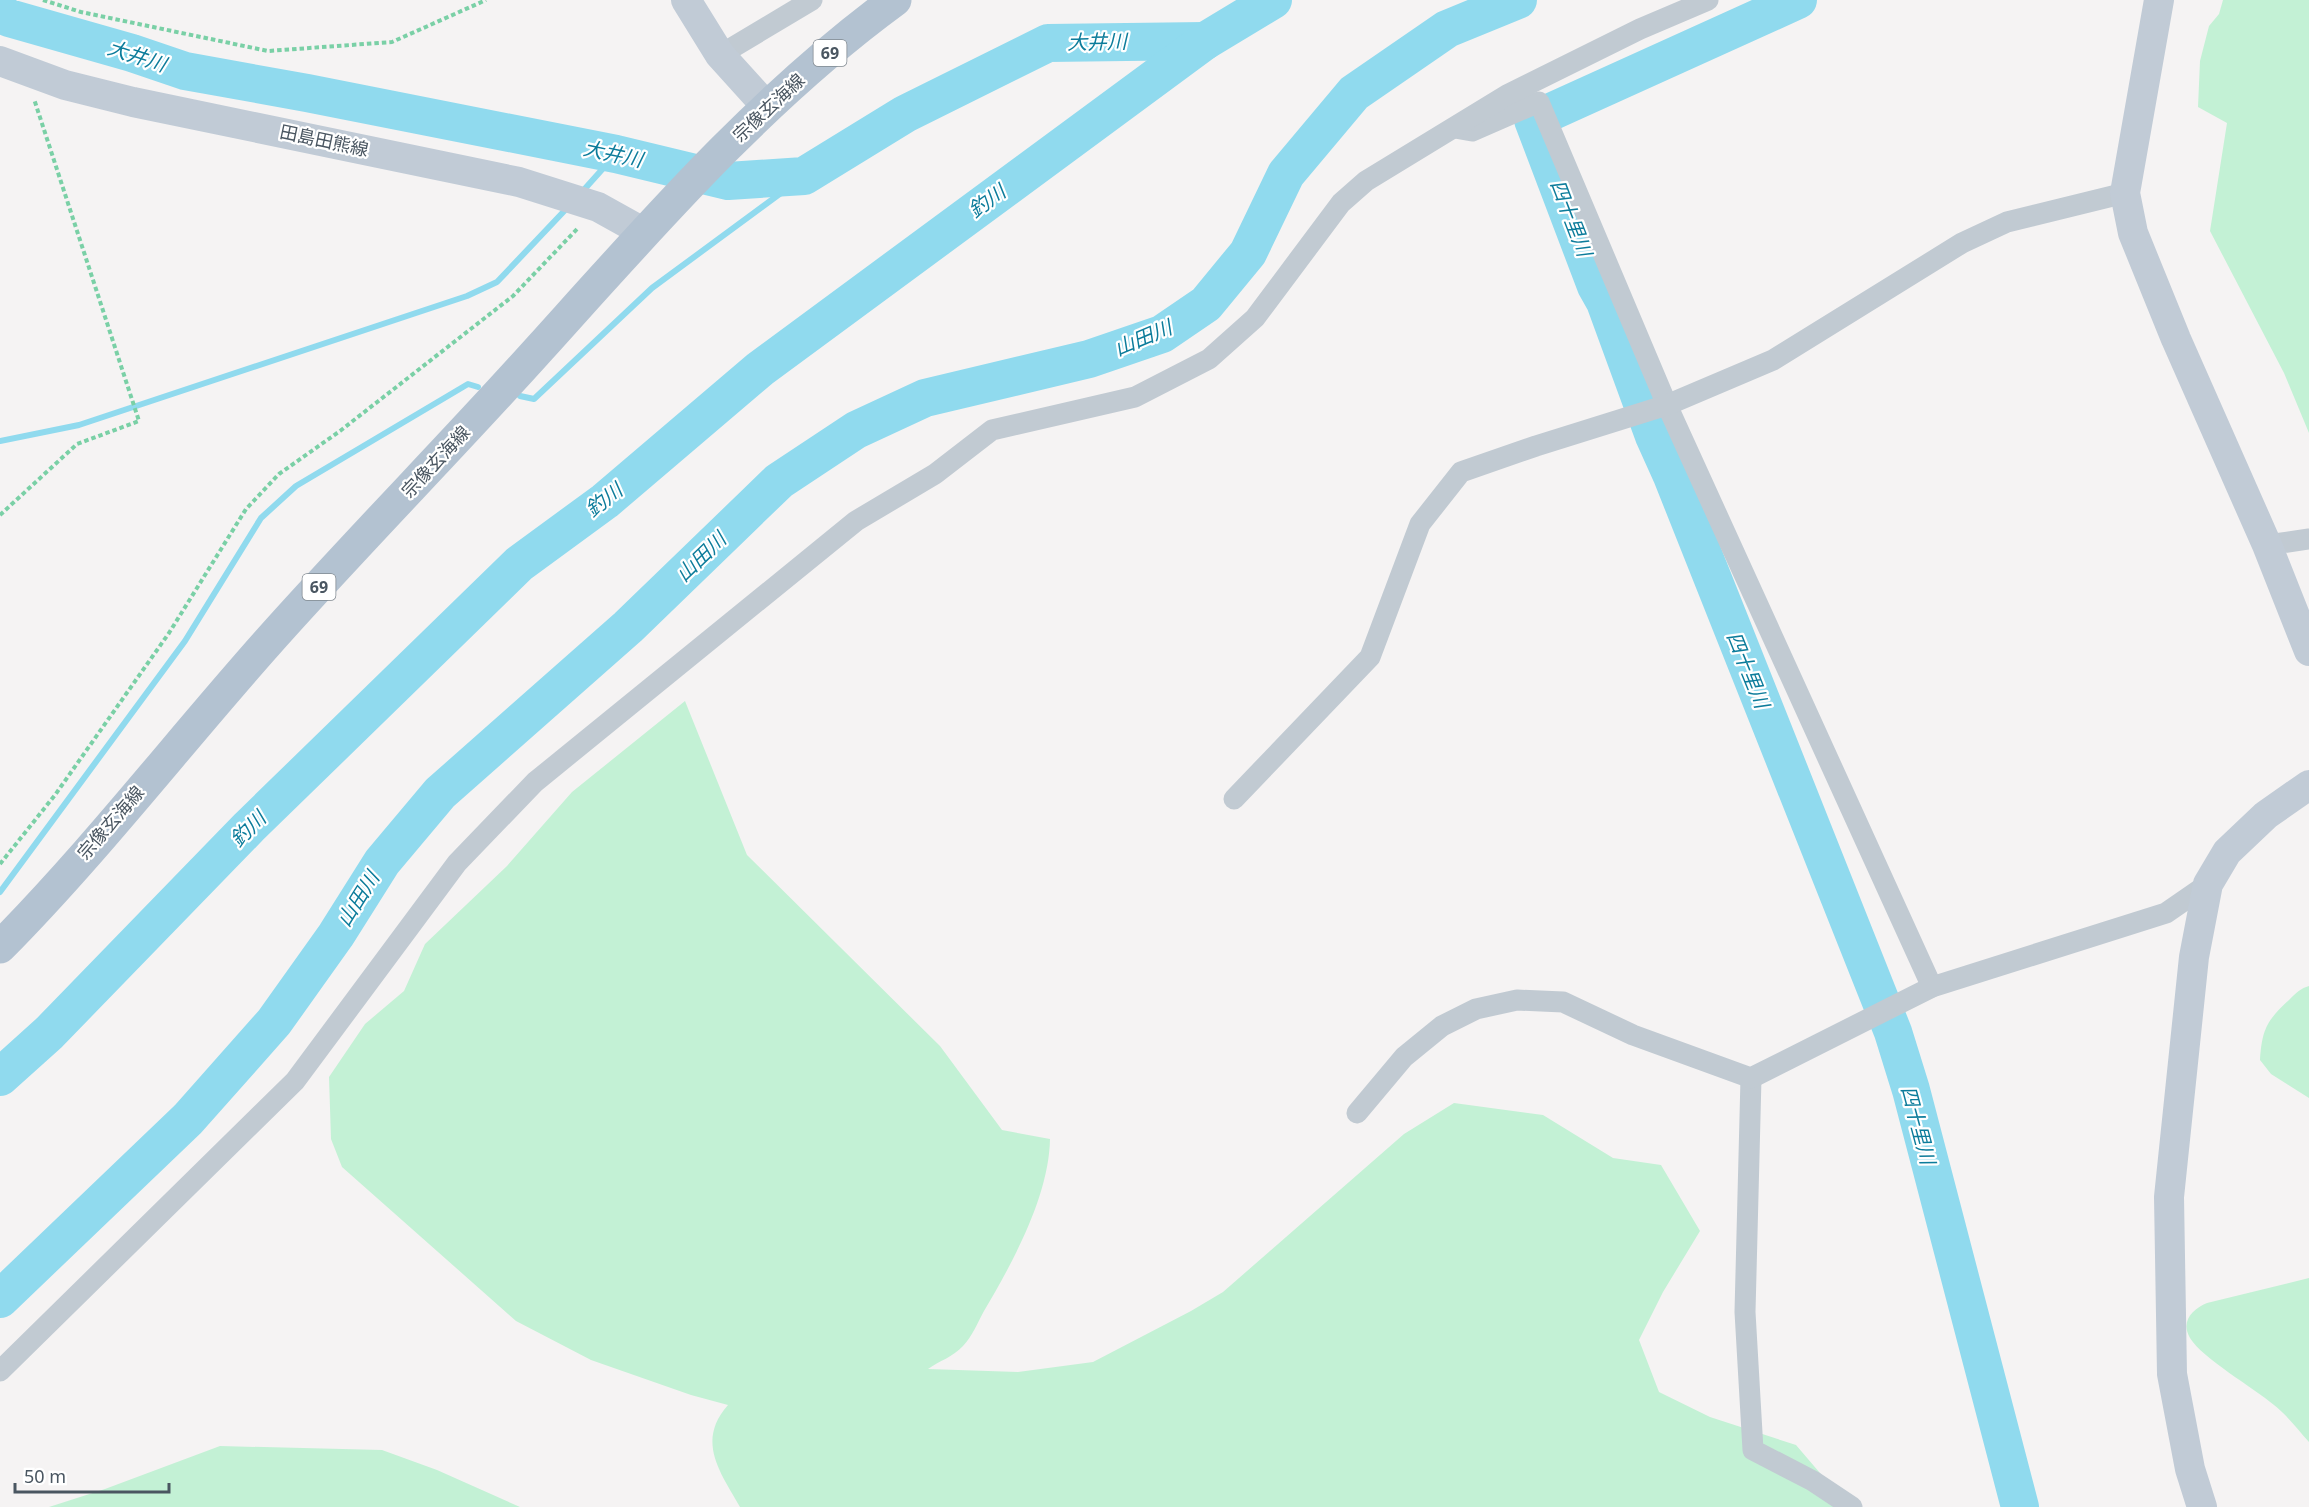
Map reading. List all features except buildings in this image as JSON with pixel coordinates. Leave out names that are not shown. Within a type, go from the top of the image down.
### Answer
[{"type":"main road","name":"宗像玄海線","points":[[0,947],[125,809],[268,642],[486,408],[643,232],[767,107],[895,0]]},
{"type":"street","points":[[686,0],[720,55],[767,107]]},
{"type":"street","points":[[720,55],[812,0]]},
{"type":"street","points":[[0,1371],[295,1081],[457,863],[535,782],[856,521],[935,474],[992,430],[1135,397],[1209,359],[1255,318],[1341,203],[1366,182],[1507,94],[1640,29],[1708,0]]},
{"type":"street","points":[[2159,0],[2125,193],[2133,233],[2176,339],[2267,545],[2309,651]]},
{"type":"street","name":"田島田熊線","points":[[12,65],[65,85],[133,102],[519,182],[585,202],[643,232]]},
{"type":"street","points":[[1455,128],[1472,131],[1539,102],[1667,405],[1932,987]]},
{"type":"street","points":[[1234,799],[1370,657],[1420,524],[1461,472],[1667,405],[1773,360],[1962,243],[2007,222],[2125,193]]},
{"type":"street","points":[[2267,545],[2309,539]]},
{"type":"street","points":[[2202,1507],[2190,1469],[2172,1374],[2169,1197],[2194,957],[2208,884],[2227,852],[2266,815],[2309,785]]},
{"type":"street","points":[[1357,1113],[1404,1057],[1442,1026],[1476,1009],[1517,999],[1563,1002],[1633,1035],[1751,1078],[1932,987],[2166,913],[2208,884]]},
{"type":"street","points":[[1751,1078],[1745,1312],[1753,1450],[1813,1481],[1852,1507]]},
{"type":"path","points":[[43,0],[81,12],[268,51],[392,42],[486,0]]},
{"type":"path","points":[[0,514],[77,444],[139,421],[12,65]]},
{"type":"path","points":[[0,864],[55,795],[169,633],[246,509],[279,474],[340,431],[513,296],[585,202]]},
{"type":"green space","points":[[2223,0],[2309,0],[2309,433],[2284,373],[2210,231],[2227,123],[2198,107],[2200,61],[2209,26],[2219,14]]},
{"type":"green space","points":[[685,701],[747,855],[940,1046],[1002,1130],[1050,1139],[1048,1161],[1036,1206],[1028,1228],[1006,1271],[966,1342],[955,1353],[928,1369],[1018,1372],[1093,1362],[1223,1292],[1404,1134],[1454,1103],[1543,1115],[1613,1158],[1661,1165],[1700,1231],[1663,1292],[1639,1340],[1659,1392],[1710,1417],[1796,1445],[1849,1507],[740,1507],[719,1469],[712,1444],[719,1418],[728,1405],[691,1395],[591,1360],[516,1321],[342,1167],[331,1139],[329,1077],[365,1024],[404,991],[425,944],[507,866],[572,792]]},
{"type":"green space","points":[[2309,986],[2309,1098],[2271,1074],[2260,1060],[2262,1040],[2271,1019],[2282,1006]]},
{"type":"green space","points":[[2309,1278],[2309,1442],[2279,1409],[2205,1355],[2190,1338],[2186,1326],[2193,1312],[2207,1303]]},
{"type":"green space","points":[[220,1446],[382,1450],[437,1470],[520,1507],[49,1507],[105,1489]]},
{"type":"waterway","name":"釣川","points":[[0,1077],[49,1033],[249,827],[519,564],[605,501],[760,369],[1205,41],[1273,0]]},
{"type":"waterway","name":"山田川","points":[[0,1299],[188,1119],[274,1022],[336,935],[382,862],[440,793],[628,627],[779,481],[856,430],[925,398],[1089,359],[1162,334],[1206,304],[1248,253],[1286,174],[1354,93],[1447,29],[1518,0]]},
{"type":"waterway","name":"四十里川","points":[[1798,0],[1533,120],[1596,286],[1605,302],[1654,436],[1672,476],[1893,1032],[1911,1090],[2020,1507]]},
{"type":"waterway","name":"大井川","points":[[0,13],[9,18],[132,53],[185,71],[616,154],[728,181],[804,176],[905,114],[1048,43],[1205,41]]},
{"type":"waterway","points":[[581,193],[616,154]]},
{"type":"waterway","points":[[520,396],[534,399],[652,288],[804,176]]},
{"type":"waterway","points":[[0,441],[79,425],[467,296],[497,282],[568,207]]},
{"type":"waterway","points":[[0,892],[185,641],[261,518],[296,486],[468,384],[478,387]]}]
